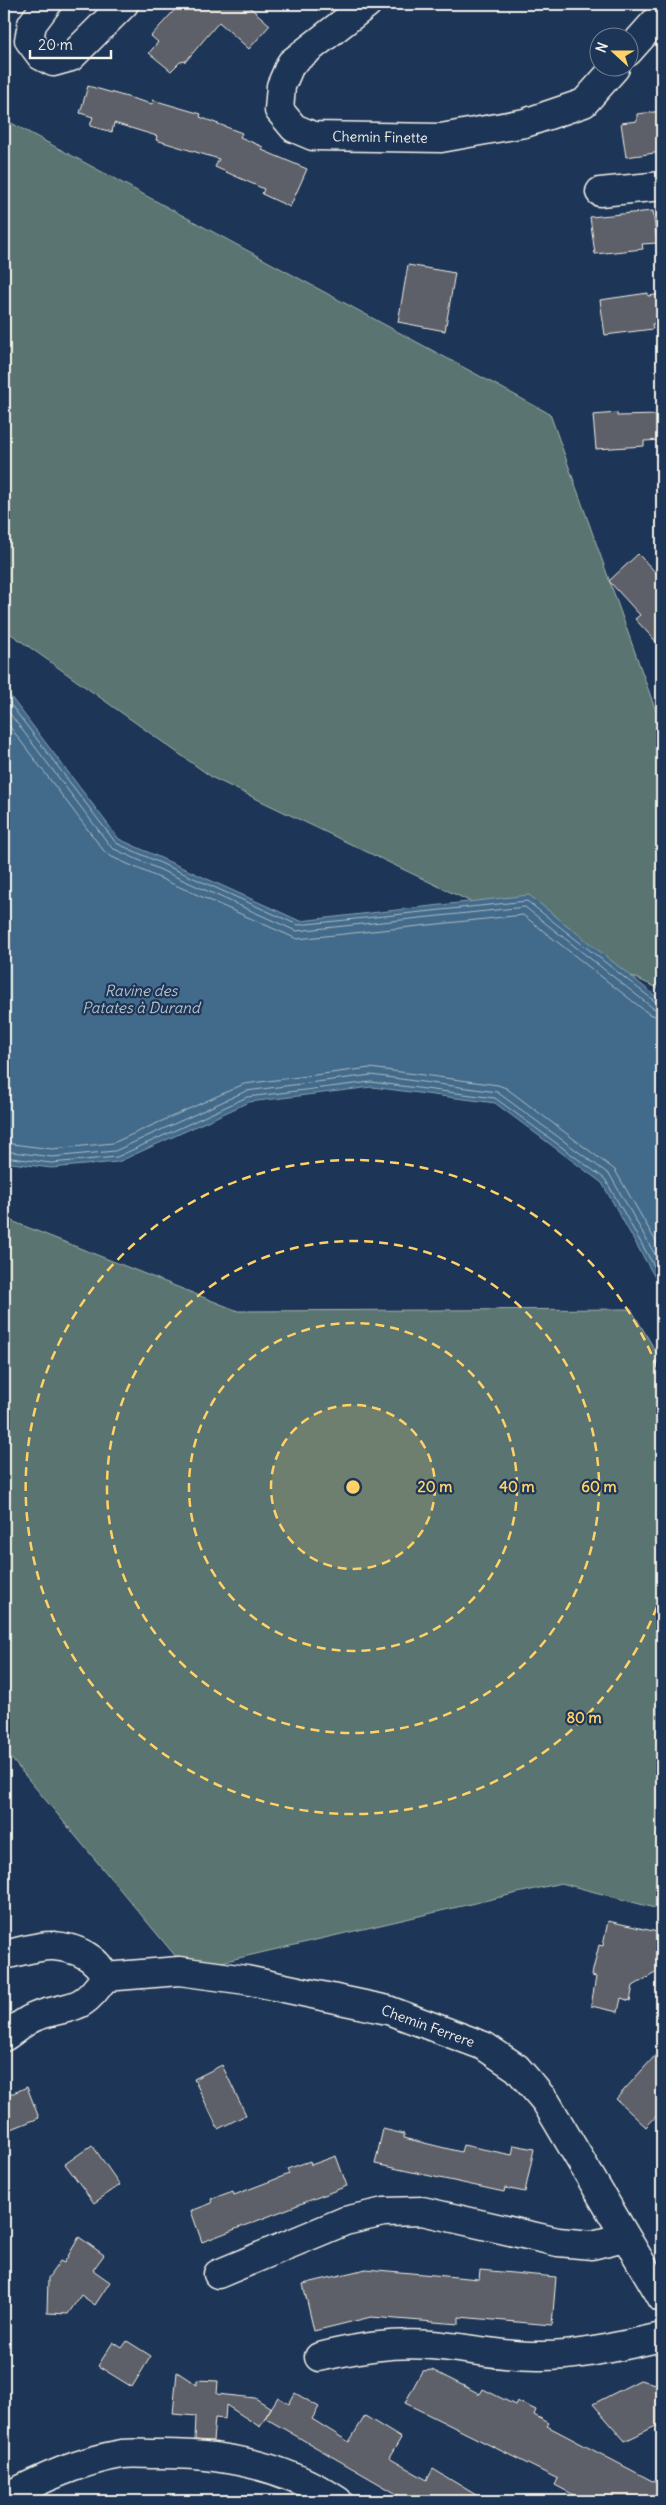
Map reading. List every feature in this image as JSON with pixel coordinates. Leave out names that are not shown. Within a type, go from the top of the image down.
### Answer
[{"type":"street","points":[[48,4],[32,24],[29,40],[40,56],[53,62],[71,57],[124,4]]},
{"type":"street","name":"Chemin Finette","points":[[368,4],[292,64],[281,86],[280,110],[294,128],[313,136],[441,138],[525,123],[584,103],[606,78]]},
{"type":"street","points":[[638,41],[662,14]]},
{"type":"street","points":[[600,192],[662,186]]},
{"type":"street","points":[[4,1954],[54,1946],[89,1956],[100,1965],[104,1977],[94,1993],[78,2006],[35,2017],[4,2038]]},
{"type":"street","name":"Chemin Ferrere","points":[[104,1977],[179,1971],[246,1980],[388,2010],[484,2046],[517,2068],[546,2102],[662,2298]]},
{"type":"street","points":[[218,2274],[345,2221],[384,2212],[422,2211],[567,2243],[592,2245],[625,2237]]},
{"type":"street","points":[[319,2357],[361,2346],[396,2344],[432,2345],[495,2354],[542,2356],[592,2352],[662,2337]]},
{"type":"street","points":[[4,2498],[51,2474],[122,2454],[197,2453],[269,2468],[306,2481],[338,2501]]},
{"type":"green space","points":[[4,119],[550,414],[662,728],[662,990],[521,926],[213,778],[4,629]]},
{"type":"green space","points":[[4,1218],[238,1311],[631,1309],[662,1362],[662,1910],[561,1883],[187,1970],[4,1750]]},
{"type":"water","name":"Ravine des Patates à Durand","points":[[4,688],[119,839],[300,921],[529,895],[662,1001],[662,1290],[602,1183],[495,1103],[372,1087],[249,1102],[118,1162],[51,1168],[4,1162]]},
{"type":"building","points":[[180,4],[246,4],[270,25],[249,49],[219,22],[186,61],[180,62],[171,71],[149,53],[158,42],[151,36]]},
{"type":"building","points":[[88,86],[152,104],[153,100],[201,114],[200,117],[242,133],[240,137],[263,147],[262,150],[307,169],[290,207],[262,194],[264,189],[215,167],[219,159],[156,140],[157,136],[114,123],[112,132],[90,126],[93,117],[80,113]]},
{"type":"building","points":[[662,111],[662,152],[626,157],[621,123],[637,121],[637,114]]},
{"type":"building","points":[[653,211],[657,243],[642,244],[643,249],[595,254],[590,217]]},
{"type":"building","points":[[408,265],[455,273],[445,331],[398,322]]},
{"type":"building","points":[[648,293],[648,296],[662,294],[662,323],[652,324],[653,329],[605,335],[600,300]]},
{"type":"building","points":[[617,413],[617,416],[660,415],[662,440],[644,441],[644,446],[596,449],[593,415]]},
{"type":"building","points":[[638,554],[662,579],[662,648],[635,619],[640,615],[609,581]]},
{"type":"building","points":[[608,1921],[662,1933],[662,1969],[633,1986],[630,2001],[621,1998],[618,2012],[591,2006],[596,1977],[592,1976],[593,1970],[599,1945],[603,1946]]},
{"type":"building","points":[[662,2048],[662,2110],[646,2127],[616,2099]]},
{"type":"building","points":[[222,2065],[246,2115],[218,2129],[194,2079]]},
{"type":"building","points":[[27,2087],[39,2118],[4,2132],[4,2097]]},
{"type":"building","points":[[383,2129],[404,2134],[404,2138],[461,2152],[463,2145],[512,2155],[514,2145],[534,2149],[525,2192],[505,2188],[504,2192],[375,2164]]},
{"type":"building","points":[[92,2145],[120,2185],[94,2203],[65,2164]]},
{"type":"building","points":[[336,2156],[347,2186],[202,2242],[191,2211],[212,2203],[211,2199],[233,2191],[234,2195],[289,2174],[287,2169],[310,2161],[311,2165]]},
{"type":"building","points":[[79,2237],[104,2255],[93,2270],[110,2282],[95,2305],[81,2295],[68,2314],[47,2313],[48,2278],[60,2261],[64,2263]]},
{"type":"building","points":[[366,2269],[479,2279],[480,2270],[556,2277],[552,2325],[459,2317],[459,2324],[371,2317],[314,2331],[303,2284]]},
{"type":"building","points":[[127,2341],[151,2356],[132,2387],[98,2366],[113,2342],[122,2348]]},
{"type":"building","points":[[432,2370],[480,2394],[483,2389],[515,2405],[517,2401],[536,2410],[534,2415],[549,2423],[547,2426],[662,2486],[662,2501],[585,2501],[555,2485],[558,2479],[405,2403],[422,2371]]},
{"type":"building","points":[[177,2372],[197,2385],[197,2380],[218,2381],[217,2394],[255,2398],[271,2408],[260,2427],[226,2405],[225,2419],[215,2418],[213,2441],[195,2440],[196,2416],[173,2414]]},
{"type":"building","points":[[640,2380],[656,2384],[662,2397],[662,2423],[625,2441],[593,2404]]},
{"type":"building","points":[[295,2393],[319,2407],[312,2419],[349,2442],[365,2416],[401,2438],[389,2458],[427,2480],[433,2469],[486,2501],[409,2501],[265,2418],[278,2397],[289,2404]]}]
